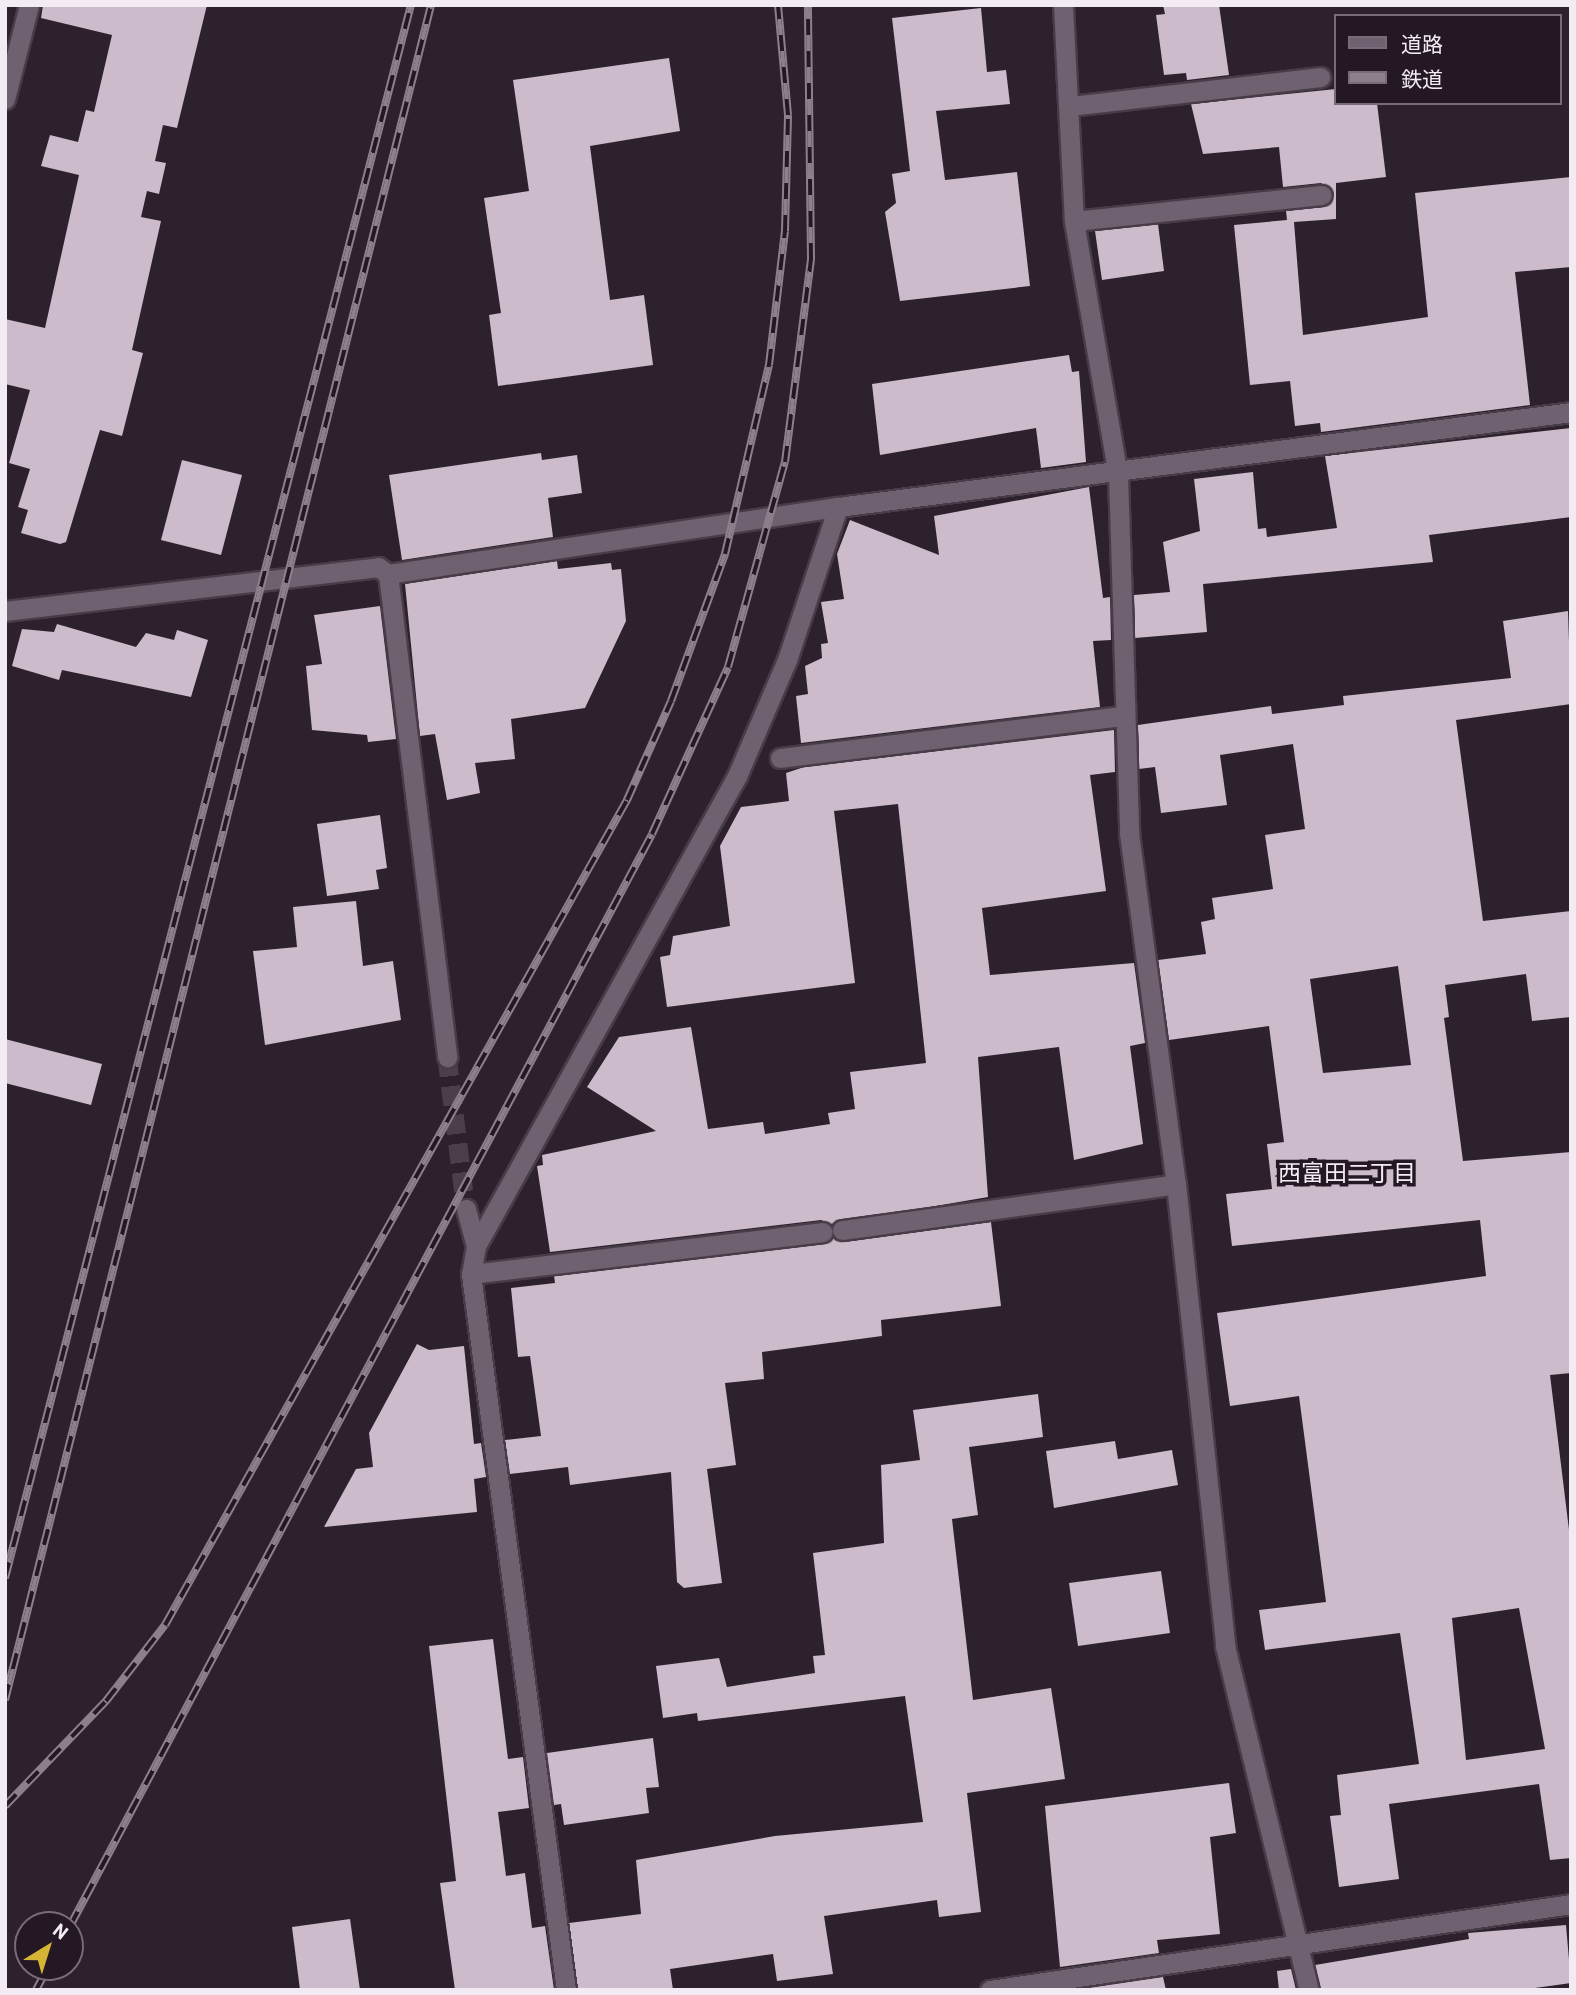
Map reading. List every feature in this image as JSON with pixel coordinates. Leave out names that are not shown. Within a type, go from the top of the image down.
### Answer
[{"type":"street","points":[[5,99],[29,5]]},
{"type":"street","points":[[1063,5],[1074,222],[1118,475],[1129,833],[1176,1184],[1225,1646],[1301,1944],[1310,1990]]},
{"type":"street","points":[[1070,106],[1320,76]]},
{"type":"street","points":[[1074,222],[1321,195]]},
{"type":"street","points":[[5,611],[378,567],[388,574],[838,507],[1118,475],[1148,464],[1571,412]]},
{"type":"street","points":[[566,1990],[471,1274],[476,1246],[742,765],[787,660],[838,507]]},
{"type":"street","points":[[388,574],[447,1057]]},
{"type":"street","points":[[780,758],[1124,716]]},
{"type":"street","points":[[471,1274],[832,1231],[1176,1184]]},
{"type":"street","points":[[466,1209],[476,1246]]},
{"type":"street","points":[[990,1990],[1074,1984],[1301,1944],[1571,1904]]},
{"type":"building","points":[[43,5],[207,5],[177,128],[163,125],[155,161],[166,163],[159,194],[147,191],[141,217],[161,221],[132,350],[143,353],[122,436],[100,430],[66,542],[60,544],[21,533],[28,510],[18,507],[30,469],[9,463],[30,390],[5,384],[5,319],[45,328],[79,175],[41,166],[50,135],[78,142],[86,110],[94,112],[112,35],[41,18]]},
{"type":"building","points":[[1163,5],[1219,5],[1229,75],[1187,80],[1186,73],[1164,75],[1156,15],[1165,14]]},
{"type":"building","points":[[981,8],[987,72],[1006,70],[1010,104],[936,111],[945,180],[1017,172],[1030,286],[900,301],[885,212],[896,203],[892,174],[910,171],[892,18]]},
{"type":"building","points":[[669,58],[680,131],[590,146],[610,300],[644,295],[653,365],[498,386],[489,315],[501,313],[484,198],[529,191],[513,80]]},
{"type":"building","points":[[1334,89],[1334,105],[1377,105],[1386,177],[1336,183],[1336,219],[1294,222],[1303,335],[1428,317],[1415,193],[1571,177],[1571,267],[1515,272],[1530,405],[1321,432],[1320,423],[1295,426],[1290,381],[1250,385],[1234,225],[1287,220],[1286,211],[1324,207],[1334,193],[1321,183],[1283,187],[1279,147],[1203,154],[1191,104]]},
{"type":"building","points":[[1158,224],[1164,271],[1102,280],[1095,231]]},
{"type":"building","points":[[1069,355],[1072,372],[1079,371],[1086,462],[1041,468],[1036,428],[880,455],[872,384]]},
{"type":"building","points":[[1571,428],[1571,517],[1429,535],[1433,562],[1203,584],[1207,632],[1135,638],[1134,595],[1170,592],[1163,542],[1200,531],[1194,479],[1253,472],[1258,529],[1266,528],[1267,537],[1337,528],[1325,456]]},
{"type":"building","points":[[541,453],[542,460],[577,455],[582,493],[548,498],[553,537],[402,560],[389,475]]},
{"type":"building","points":[[182,460],[242,475],[221,555],[161,540]]},
{"type":"building","points":[[1089,487],[1103,598],[1110,597],[1111,640],[1093,641],[1100,707],[801,743],[796,696],[808,694],[805,666],[822,658],[821,644],[828,643],[821,602],[844,599],[837,554],[850,520],[939,555],[934,516]]},
{"type":"building","points":[[557,561],[558,569],[611,563],[612,570],[621,569],[626,621],[585,708],[511,719],[515,759],[475,763],[480,793],[447,800],[435,734],[420,736],[405,584]]},
{"type":"building","points":[[380,606],[396,739],[368,742],[367,735],[312,730],[306,666],[322,664],[314,615]]},
{"type":"building","points":[[1568,611],[1571,704],[1456,720],[1483,921],[1571,911],[1571,1017],[1532,1021],[1526,974],[1445,985],[1449,1017],[1444,1018],[1463,1161],[1571,1152],[1571,1373],[1550,1375],[1571,1546],[1571,1858],[1550,1860],[1539,1784],[1389,1804],[1399,1879],[1339,1887],[1330,1816],[1341,1815],[1337,1775],[1419,1764],[1400,1633],[1265,1650],[1259,1610],[1326,1602],[1299,1396],[1230,1406],[1217,1313],[1486,1276],[1480,1220],[1232,1246],[1226,1194],[1272,1189],[1267,1144],[1284,1142],[1269,1026],[1169,1040],[1158,960],[1206,954],[1201,922],[1215,919],[1212,898],[1273,889],[1265,835],[1305,829],[1293,744],[1220,755],[1227,805],[1161,813],[1155,767],[1139,769],[1138,725],[1271,706],[1272,714],[1344,705],[1343,696],[1511,678],[1503,621]],"holes":[[[1398,966],[1411,1065],[1323,1073],[1310,979]],[[1519,1608],[1545,1749],[1466,1760],[1452,1618]]]},
{"type":"building","points":[[57,624],[136,647],[146,633],[174,640],[177,630],[208,640],[191,697],[62,670],[59,680],[12,666],[22,629],[54,632]]},
{"type":"building","points":[[1114,730],[1115,772],[1090,775],[1106,891],[982,908],[990,975],[1134,963],[1145,1043],[1130,1046],[1143,1144],[1074,1160],[1059,1047],[978,1057],[988,1197],[831,1224],[821,1220],[550,1252],[537,1166],[543,1165],[542,1155],[656,1131],[587,1087],[619,1037],[691,1027],[708,1129],[763,1122],[765,1134],[830,1124],[828,1113],[855,1109],[850,1072],[926,1063],[898,804],[834,811],[855,983],[667,1007],[660,957],[670,955],[673,936],[730,926],[720,846],[741,807],[789,801],[786,773],[804,767]]},
{"type":"building","points":[[380,815],[387,868],[376,870],[379,889],[327,896],[317,824]]},
{"type":"building","points":[[356,901],[363,966],[393,961],[401,1020],[265,1045],[253,951],[297,947],[293,907]]},
{"type":"building","points":[[5,1039],[102,1064],[91,1105],[5,1083]]},
{"type":"building","points":[[991,1222],[1001,1306],[881,1320],[882,1336],[762,1352],[764,1379],[725,1383],[736,1465],[707,1469],[722,1583],[684,1588],[677,1582],[671,1472],[570,1485],[568,1467],[510,1474],[505,1440],[541,1436],[530,1356],[518,1357],[511,1288],[555,1283],[554,1276],[823,1244],[833,1238],[844,1242]]},
{"type":"building","points":[[417,1344],[429,1350],[464,1346],[474,1444],[481,1443],[486,1477],[474,1479],[477,1512],[324,1527],[356,1469],[373,1467],[369,1433]]},
{"type":"building","points":[[1038,1394],[1043,1437],[969,1447],[978,1515],[952,1519],[973,1700],[1051,1688],[1065,1779],[967,1793],[981,1912],[939,1917],[937,1900],[824,1916],[833,1974],[777,1981],[773,1954],[670,1969],[673,1990],[578,1990],[569,1923],[641,1914],[636,1860],[775,1836],[923,1822],[905,1696],[698,1721],[697,1713],[663,1718],[656,1666],[719,1658],[727,1687],[815,1673],[813,1656],[825,1655],[813,1553],[884,1543],[881,1465],[920,1460],[913,1410]]},
{"type":"building","points":[[1115,1441],[1118,1459],[1172,1450],[1178,1485],[1054,1508],[1046,1451]]},
{"type":"building","points":[[1161,1571],[1170,1633],[1078,1646],[1069,1583]]},
{"type":"building","points":[[493,1639],[508,1759],[523,1757],[529,1808],[498,1812],[506,1876],[525,1873],[532,1928],[545,1926],[554,1990],[455,1990],[440,1883],[456,1881],[429,1646]]},
{"type":"building","points":[[653,1738],[659,1787],[646,1788],[649,1813],[564,1825],[561,1804],[554,1805],[547,1753]]},
{"type":"building","points":[[1229,1783],[1236,1833],[1210,1837],[1220,1934],[1157,1940],[1159,1953],[1060,1967],[1045,1806]]},
{"type":"building","points":[[350,1919],[360,1990],[300,1990],[292,1927]]},
{"type":"building","points":[[1566,1925],[1571,1983],[1520,1990],[1321,1990],[1315,1965],[1469,1939],[1468,1933]]},
{"type":"building","points":[[1291,1969],[1296,1990],[1279,1990],[1277,1971]]},
{"type":"building","points":[[1163,1977],[1166,1990],[1075,1990]]},
{"type":"tunnel","points":[[447,1057],[466,1209]]},
{"type":"railway","points":[[5,1578],[411,5]]},
{"type":"railway","points":[[5,1700],[431,5]]},
{"type":"railway","points":[[5,1806],[106,1701],[165,1625],[627,800],[671,701],[725,554],[769,365],[785,231],[788,115],[778,5]]},
{"type":"railway","points":[[78,1911],[652,834],[728,667],[785,462],[811,259],[808,5]]},
{"type":"railway","points":[[36,1990],[41,1981]]},
{"type":"district","name":"西富田二丁目","points":[[1347,1172]]}]
